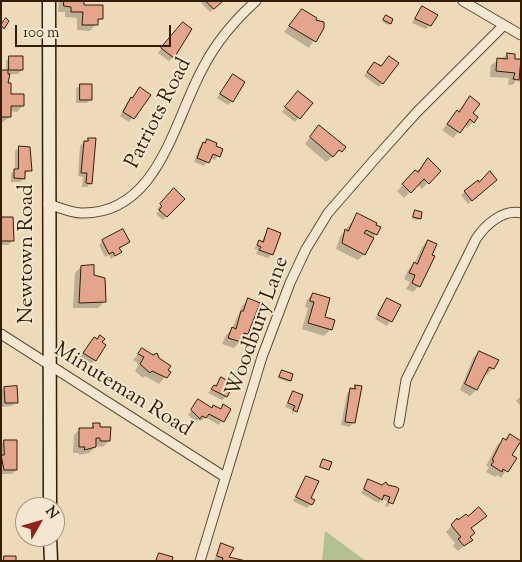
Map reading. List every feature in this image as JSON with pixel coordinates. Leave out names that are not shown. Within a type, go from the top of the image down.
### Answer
[{"type":"street","name":"Newtown Road","points":[[49,1],[50,497]]},
{"type":"street","name":"Patriots Road","points":[[48,204],[80,213],[105,211],[124,203],[136,194],[153,172],[175,131],[196,81],[215,48],[230,26],[256,1]]},
{"type":"street","points":[[463,1],[521,35]]},
{"type":"street","name":"Woodbury Lane","points":[[200,561],[279,310],[306,250],[328,213],[418,112],[504,25]]},
{"type":"street","points":[[399,423],[406,380],[476,239],[482,230],[499,217],[515,211],[521,212]]},
{"type":"street","name":"Minuteman Road","points":[[1,334],[225,478]]},
{"type":"street","points":[[50,547],[50,561]]},
{"type":"green space","points":[[325,531],[366,561],[322,561]]},
{"type":"building","points":[[64,1],[84,1],[84,5],[103,5],[103,19],[98,19],[98,25],[82,25],[83,12],[71,12],[71,7],[64,6]]},
{"type":"building","points":[[206,1],[223,1],[214,9]]},
{"type":"building","points":[[422,6],[438,15],[431,26],[415,19]]},
{"type":"building","points":[[302,9],[317,18],[316,20],[324,22],[324,28],[316,42],[289,26]]},
{"type":"building","points":[[386,15],[393,19],[391,24],[383,20]]},
{"type":"building","points":[[6,18],[9,21],[4,29],[1,25]]},
{"type":"building","points":[[183,22],[192,29],[174,58],[161,48]]},
{"type":"building","points":[[507,53],[515,54],[515,59],[521,59],[519,80],[513,79],[515,73],[496,71],[497,58],[507,59]]},
{"type":"building","points":[[9,56],[23,56],[23,70],[9,70]]},
{"type":"building","points":[[389,56],[399,63],[383,84],[367,72],[374,62],[381,66]]},
{"type":"building","points":[[1,70],[8,70],[8,74],[10,74],[8,83],[11,83],[11,94],[24,94],[24,106],[11,106],[11,117],[1,117]]},
{"type":"building","points":[[233,74],[245,82],[233,102],[220,94]]},
{"type":"building","points":[[80,84],[92,84],[92,100],[80,100]]},
{"type":"building","points":[[140,87],[151,95],[134,119],[123,112],[131,97]]},
{"type":"building","points":[[298,91],[313,103],[300,119],[285,107]]},
{"type":"building","points":[[470,96],[480,104],[473,113],[478,117],[474,123],[470,119],[460,133],[447,124],[457,110],[459,112]]},
{"type":"building","points":[[319,125],[346,147],[342,152],[339,150],[333,157],[310,137]]},
{"type":"building","points":[[88,138],[96,138],[92,184],[86,183],[87,173],[81,173],[84,141],[88,141]]},
{"type":"building","points":[[207,139],[217,143],[216,146],[223,149],[220,157],[213,154],[209,163],[197,158],[203,142],[205,143]]},
{"type":"building","points":[[19,146],[30,147],[32,171],[25,171],[25,179],[14,178],[14,169],[18,169]]},
{"type":"building","points":[[428,158],[441,171],[429,184],[424,179],[411,193],[402,184],[415,170],[418,172]]},
{"type":"building","points":[[490,171],[497,180],[472,201],[464,191],[478,180],[479,182]]},
{"type":"building","points":[[174,188],[185,199],[167,217],[159,210],[162,206],[160,204]]},
{"type":"building","points":[[415,210],[422,212],[421,219],[413,217]]},
{"type":"building","points":[[357,213],[381,227],[377,235],[366,230],[364,233],[374,238],[365,255],[342,243],[345,229],[348,231]]},
{"type":"building","points":[[1,217],[13,217],[14,241],[1,241]]},
{"type":"building","points":[[268,228],[281,233],[273,255],[259,250],[261,247],[257,245],[259,240],[263,242]]},
{"type":"building","points":[[123,229],[130,242],[119,248],[122,252],[115,256],[113,252],[109,254],[102,240]]},
{"type":"building","points":[[428,240],[437,244],[432,255],[435,256],[420,287],[412,283],[415,275],[409,273],[414,262],[417,264]]},
{"type":"building","points":[[94,265],[94,275],[105,278],[106,302],[79,303],[81,266]]},
{"type":"building","points":[[313,293],[330,298],[325,317],[335,320],[332,330],[308,323],[314,302],[310,301]]},
{"type":"building","points":[[248,298],[260,303],[248,334],[244,333],[241,342],[228,338],[232,327],[236,329],[241,311],[243,311]]},
{"type":"building","points":[[387,298],[401,305],[392,322],[378,315]]},
{"type":"building","points":[[100,335],[105,339],[102,342],[106,345],[96,361],[83,353],[94,337],[97,339]]},
{"type":"building","points":[[142,348],[153,355],[157,353],[159,358],[171,366],[168,370],[171,372],[167,378],[152,371],[150,373],[140,364],[144,357],[138,354]]},
{"type":"building","points":[[479,351],[499,360],[494,369],[489,367],[477,390],[465,384]]},
{"type":"building","points":[[282,370],[293,374],[291,381],[279,377]]},
{"type":"building","points":[[221,377],[234,384],[227,397],[211,389],[214,385],[216,386]]},
{"type":"building","points":[[355,385],[362,386],[355,423],[345,422],[350,388],[355,389]]},
{"type":"building","points":[[17,386],[18,403],[5,403],[4,387]]},
{"type":"building","points":[[293,391],[303,395],[297,412],[293,410],[295,406],[288,403]]},
{"type":"building","points":[[198,399],[212,408],[213,405],[221,409],[223,404],[231,409],[224,422],[209,414],[206,418],[202,416],[200,419],[191,410]]},
{"type":"building","points":[[93,423],[100,423],[100,427],[111,427],[110,441],[100,441],[100,438],[96,438],[96,447],[84,450],[85,447],[79,447],[79,428],[93,428]]},
{"type":"building","points":[[510,434],[521,441],[512,455],[517,458],[508,472],[503,469],[502,472],[491,465],[494,461],[492,460],[503,438],[506,440]]},
{"type":"building","points":[[4,440],[17,440],[17,470],[4,470],[1,455],[4,455]]},
{"type":"building","points":[[323,459],[332,462],[329,470],[320,467]]},
{"type":"building","points":[[306,476],[319,481],[311,498],[315,500],[312,505],[296,497]]},
{"type":"building","points":[[368,479],[382,485],[386,482],[388,485],[399,489],[393,504],[388,502],[390,497],[384,495],[382,500],[364,489]]},
{"type":"building","points":[[479,507],[487,516],[471,528],[475,533],[470,537],[473,540],[464,546],[458,539],[461,537],[451,525],[457,518],[458,520],[466,514],[468,516]]},
{"type":"building","points":[[221,543],[234,548],[229,557],[246,561],[222,561],[223,558],[217,556]]},
{"type":"building","points":[[159,553],[173,557],[172,561],[156,561]]},
{"type":"building","points":[[4,556],[16,556],[16,561],[4,561]]}]
